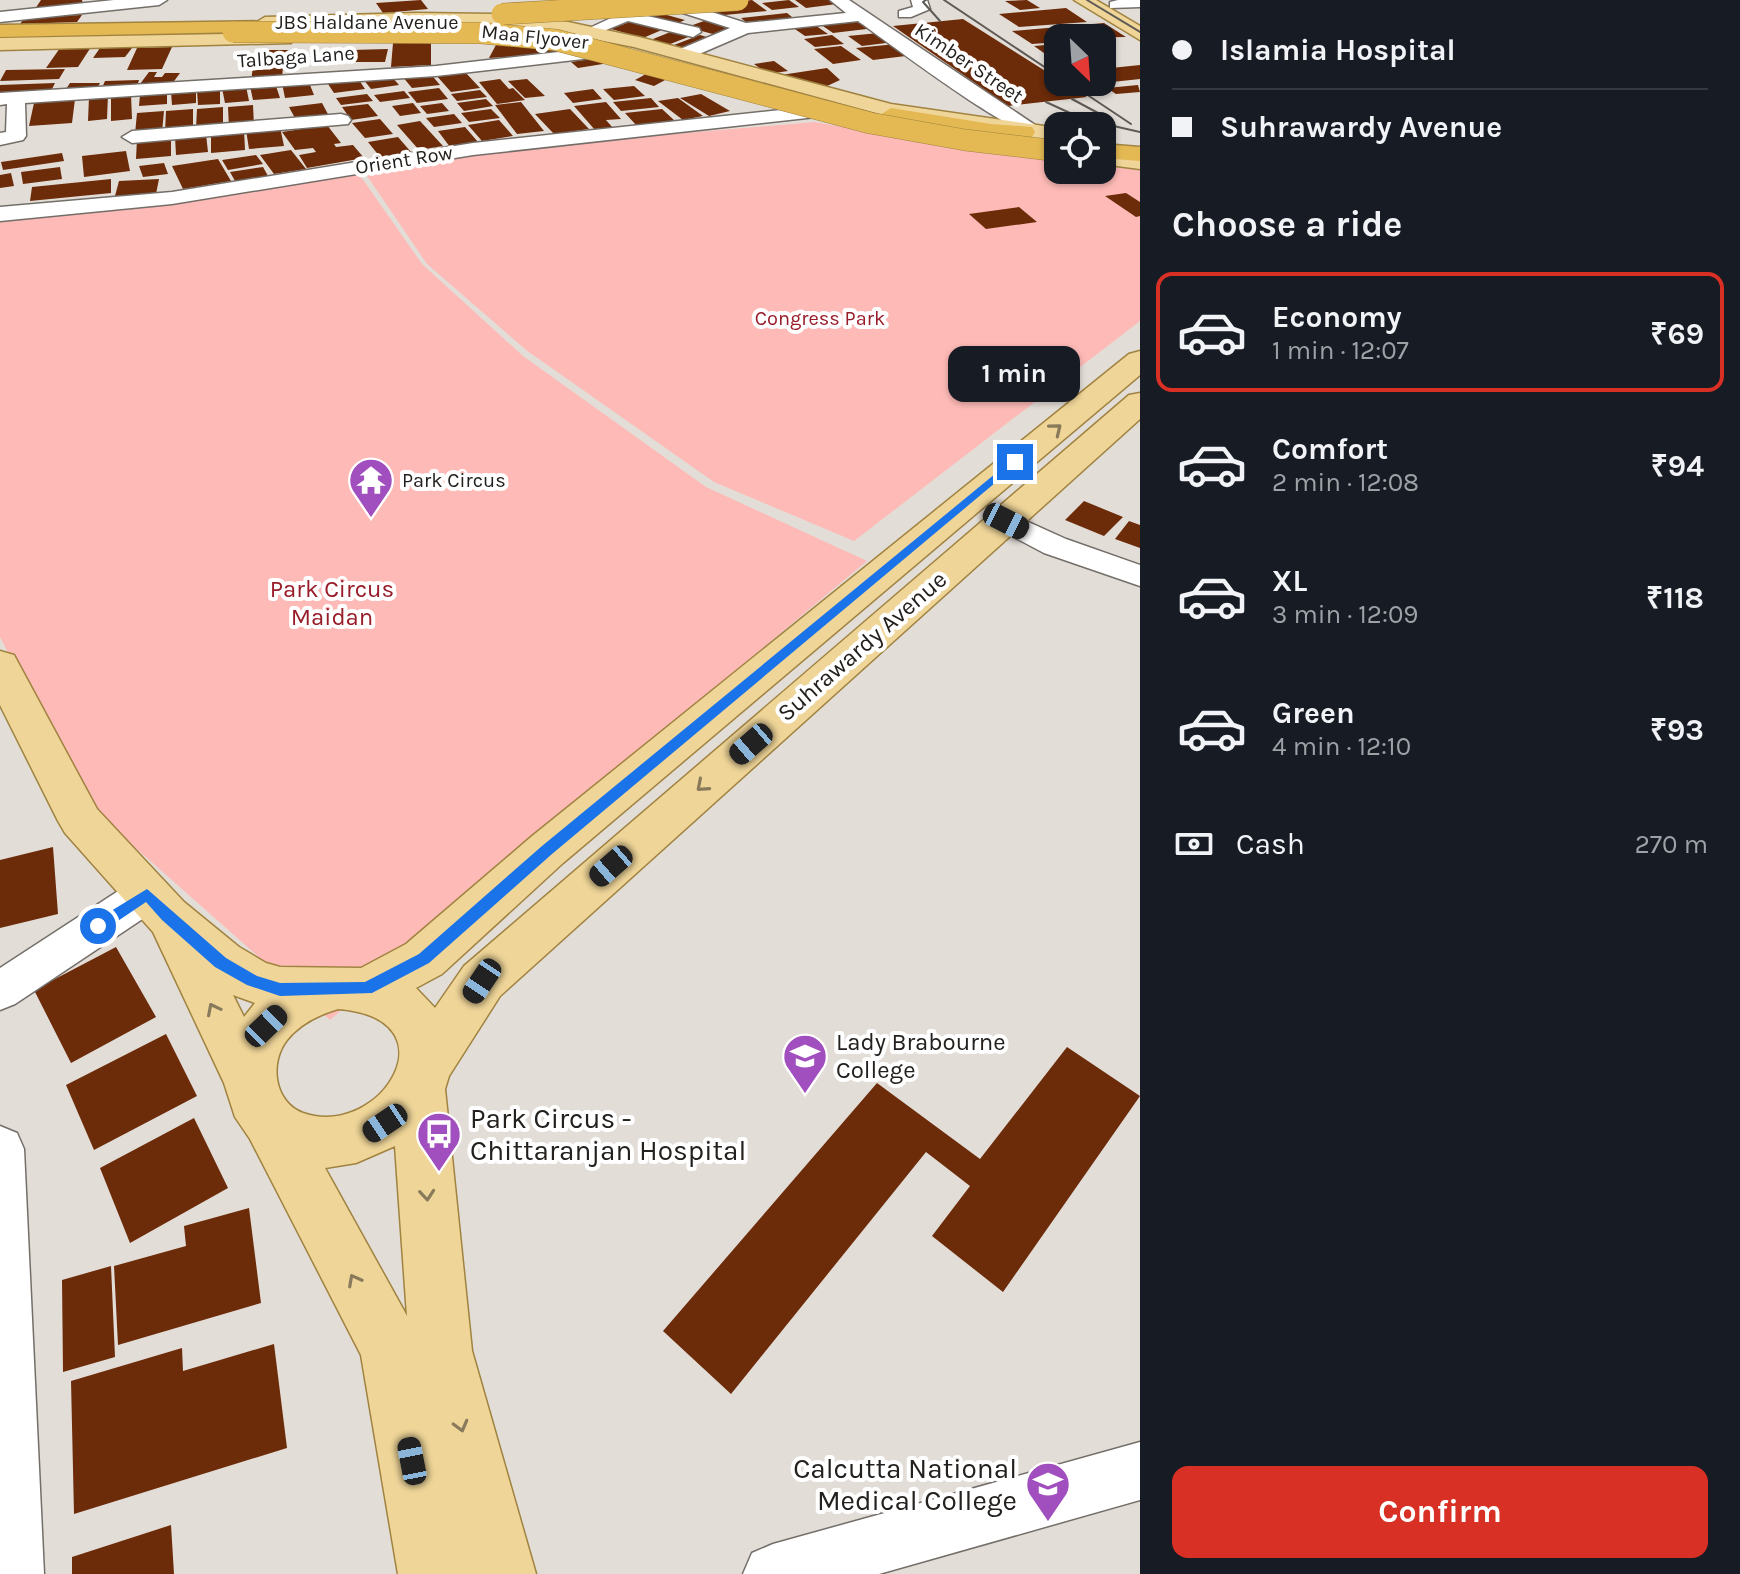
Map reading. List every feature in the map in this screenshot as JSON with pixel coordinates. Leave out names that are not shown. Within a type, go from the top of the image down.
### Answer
[{"type":"highway","points":[[352,24],[738,0]]},
{"type":"highway","name":"Maa Flyover","points":[[0,32],[352,24],[501,25],[569,32],[640,46],[866,110],[991,131],[1040,133]]},
{"type":"highway","name":"Maa Flyover","points":[[0,32],[448,28],[536,34],[624,49],[880,120],[1044,148]]},
{"type":"highway","points":[[233,32],[481,33],[556,40],[614,53],[829,114],[965,140],[1044,148]]},
{"type":"main road","points":[[500,40],[516,22],[537,13],[707,0]]},
{"type":"main road","points":[[1083,0],[1140,34]]},
{"type":"main road","points":[[1112,3],[1140,19]]},
{"type":"main road","name":"JBS Haldane Avenue","points":[[0,32],[175,24],[516,22],[592,43],[684,54],[839,99],[1040,133]]},
{"type":"main road","name":"Maa Flyover","points":[[0,44],[173,40],[500,40],[568,47],[592,43],[721,91],[809,113],[957,141],[1044,149]]},
{"type":"main road","points":[[1116,140],[1140,142]]},
{"type":"main road","points":[[1116,156],[1140,159]]},
{"type":"main road","name":"Suhrawardy Avenue","points":[[352,988],[424,959],[547,850],[1140,360]]},
{"type":"main road","name":"Suhrawardy Avenue","points":[[421,1078],[482,981],[1140,402]]},
{"type":"main road","points":[[0,665],[81,821],[157,905],[221,962],[252,981],[280,989],[352,988],[391,997],[411,1014],[424,1040],[421,1078],[441,1351],[501,1574]]},
{"type":"main road","points":[[157,905],[391,1348],[433,1574]]},
{"type":"main road","points":[[352,988],[307,996],[281,1011],[266,1026],[252,1051],[259,1101],[287,1135],[316,1143],[340,1143],[371,1133],[399,1114],[421,1078]]},
{"type":"street","points":[[0,5],[8,0]]},
{"type":"street","points":[[0,17],[87,4],[161,0],[169,19],[175,24]]},
{"type":"street","name":"Kimber Street","points":[[838,0],[1008,117],[1040,133]]},
{"type":"street","points":[[652,2],[745,28]]},
{"type":"street","points":[[1112,3],[1140,2]]},
{"type":"street","points":[[904,7],[920,4]]},
{"type":"street","name":"Talbaga Lane","points":[[8,98],[436,71],[592,43],[621,17],[636,16],[719,39]]},
{"type":"street","points":[[684,54],[745,28],[861,16]]},
{"type":"street","points":[[313,78],[371,164]]},
{"type":"street","points":[[262,102],[407,89]]},
{"type":"street","points":[[0,139],[16,136],[8,98]]},
{"type":"street","name":"Orient Row","points":[[0,214],[172,198],[473,149],[809,113]]},
{"type":"street","points":[[132,137],[349,131]]},
{"type":"street","points":[[1006,521],[1055,546],[1140,576]]},
{"type":"street","points":[[0,991],[157,905]]},
{"type":"street","points":[[0,1149],[14,1574]]},
{"type":"street","points":[[773,1574],[1140,1471]]},
{"type":"green space","name":"Congress Park","points":[[815,122],[976,150],[1044,157],[1044,184],[1116,184],[1116,164],[1140,167],[1140,321],[854,541],[714,482],[526,350],[427,264],[363,170],[645,137]]},
{"type":"green space","name":"Park Circus Maidan","points":[[357,171],[422,264],[523,356],[706,487],[867,561],[536,837],[330,1020],[87,805],[0,637],[0,218]]},
{"type":"building","points":[[41,0],[82,0],[83,4],[35,9]]},
{"type":"building","points":[[421,0],[428,9],[383,13],[376,3]]},
{"type":"building","points":[[752,0],[767,11],[714,16],[699,6]]},
{"type":"building","points":[[789,0],[799,7],[772,10],[762,3]]},
{"type":"building","points":[[795,0],[831,0],[837,4],[806,8]]},
{"type":"building","points":[[1027,0],[1040,8],[1020,10],[1005,1]]},
{"type":"building","points":[[1066,8],[1087,22],[1019,27],[999,14]]},
{"type":"building","points":[[656,12],[685,20],[643,38],[611,29]]},
{"type":"building","points":[[787,13],[797,21],[772,24],[767,20],[746,22],[741,18]]},
{"type":"building","points":[[82,15],[77,22],[20,24],[25,17]]},
{"type":"building","points":[[861,19],[875,28],[833,33],[820,24]]},
{"type":"building","points":[[963,19],[1044,70],[1044,96],[1087,97],[1008,106],[893,26]]},
{"type":"building","points":[[704,21],[737,30],[720,36],[687,27]]},
{"type":"building","points":[[812,23],[828,34],[805,36],[789,25]]},
{"type":"building","points":[[1044,28],[1044,43],[1032,44],[1012,31]]},
{"type":"building","points":[[678,29],[696,34],[665,46],[648,41]]},
{"type":"building","points":[[879,33],[894,42],[862,46],[848,36]]},
{"type":"building","points":[[700,35],[717,40],[691,50],[674,45]]},
{"type":"building","points":[[832,35],[844,44],[815,47],[804,39]]},
{"type":"building","points":[[431,42],[431,65],[391,67],[393,43]]},
{"type":"building","points":[[497,43],[561,49],[569,53],[489,58]]},
{"type":"building","points":[[896,44],[914,55],[873,60],[856,48]]},
{"type":"building","points":[[841,46],[861,60],[833,64],[814,49]]},
{"type":"building","points":[[91,47],[78,67],[46,68],[60,48]]},
{"type":"building","points":[[172,47],[162,69],[127,70],[137,48]]},
{"type":"building","points":[[100,48],[132,48],[125,57],[93,58]]},
{"type":"building","points":[[388,49],[385,62],[347,62],[351,50]]},
{"type":"building","points":[[264,50],[302,50],[297,63],[257,63]]},
{"type":"building","points":[[602,57],[609,63],[578,68],[571,62]]},
{"type":"building","points":[[774,61],[788,71],[768,74],[754,64]]},
{"type":"building","points":[[1140,65],[1140,79],[1116,82],[1116,67]]},
{"type":"building","points":[[283,66],[282,79],[251,81],[253,67]]},
{"type":"building","points":[[827,68],[840,80],[825,87],[781,75]]},
{"type":"building","points":[[65,69],[59,79],[0,81],[6,70]]},
{"type":"building","points":[[149,72],[157,72],[154,77],[180,73],[172,84],[140,84]]},
{"type":"building","points":[[429,72],[440,85],[412,88],[402,76]]},
{"type":"building","points":[[465,72],[480,88],[451,92],[436,75]]},
{"type":"building","points":[[646,74],[667,79],[654,86],[635,80]]},
{"type":"building","points":[[391,76],[399,85],[371,89],[363,79]]},
{"type":"building","points":[[357,77],[365,89],[334,93],[326,81]]},
{"type":"building","points":[[500,79],[525,100],[497,104],[479,82]]},
{"type":"building","points":[[527,79],[545,96],[525,98],[508,81]]},
{"type":"building","points":[[139,80],[136,89],[101,90],[105,81]]},
{"type":"building","points":[[308,80],[314,95],[285,98],[282,83]]},
{"type":"building","points":[[55,83],[50,93],[0,96],[0,85]]},
{"type":"building","points":[[70,83],[100,83],[95,92],[64,92]]},
{"type":"building","points":[[275,83],[280,98],[253,100],[250,86]]},
{"type":"building","points":[[1138,85],[1140,92],[1116,94],[1116,87]]},
{"type":"building","points":[[246,86],[249,101],[225,103],[222,88]]},
{"type":"building","points":[[634,86],[645,96],[614,100],[603,89]]},
{"type":"building","points":[[439,88],[448,99],[417,103],[408,92]]},
{"type":"building","points":[[593,89],[602,99],[573,103],[564,93]]},
{"type":"building","points":[[196,90],[196,103],[172,105],[171,92]]},
{"type":"building","points":[[220,90],[220,104],[198,105],[197,91]]},
{"type":"building","points":[[480,90],[487,97],[457,101],[451,94]]},
{"type":"building","points":[[404,91],[410,98],[380,102],[374,95]]},
{"type":"building","points":[[167,93],[167,104],[139,106],[140,95]]},
{"type":"building","points":[[367,94],[373,101],[341,105],[336,98]]},
{"type":"building","points":[[701,94],[730,111],[709,116],[680,98]]},
{"type":"building","points":[[108,95],[107,119],[88,121],[89,97]]},
{"type":"building","points":[[131,95],[132,119],[111,121],[111,97]]},
{"type":"building","points":[[651,98],[659,107],[621,111],[613,102]]},
{"type":"building","points":[[678,98],[703,116],[683,120],[658,101]]},
{"type":"building","points":[[75,99],[72,123],[29,126],[34,103]]},
{"type":"building","points":[[486,99],[493,106],[464,111],[457,103]]},
{"type":"building","points":[[521,102],[544,131],[517,134],[495,105]]},
{"type":"building","points":[[606,102],[621,119],[606,120],[613,128],[595,130],[574,106]]},
{"type":"building","points":[[322,103],[329,116],[296,120],[289,107]]},
{"type":"building","points":[[413,103],[421,113],[400,116],[392,106]]},
{"type":"building","points":[[442,103],[449,111],[427,114],[420,106]]},
{"type":"building","points":[[368,104],[378,116],[351,120],[342,107]]},
{"type":"building","points":[[253,105],[254,126],[229,128],[228,107]]},
{"type":"building","points":[[223,107],[223,127],[196,129],[197,109]]},
{"type":"building","points":[[193,109],[193,129],[165,132],[166,111]]},
{"type":"building","points":[[491,109],[500,118],[469,122],[461,113]]},
{"type":"building","points":[[570,109],[589,129],[554,134],[535,114]]},
{"type":"building","points":[[662,109],[675,121],[637,126],[625,113]]},
{"type":"building","points":[[164,111],[162,132],[135,134],[137,113]]},
{"type":"building","points":[[454,114],[462,123],[434,127],[426,118]]},
{"type":"building","points":[[380,119],[393,134],[365,138],[352,123]]},
{"type":"building","points":[[499,120],[513,136],[482,141],[468,125]]},
{"type":"building","points":[[420,121],[443,146],[419,150],[397,125]]},
{"type":"building","points":[[327,125],[341,143],[334,144],[336,147],[353,145],[364,158],[307,168],[299,155],[316,152],[313,148],[295,150],[282,132]]},
{"type":"building","points":[[280,127],[284,146],[249,149],[246,130]]},
{"type":"building","points":[[465,127],[478,142],[450,147],[438,131]]},
{"type":"building","points":[[244,130],[245,150],[211,153],[211,132]]},
{"type":"building","points":[[206,134],[208,152],[176,155],[175,137]]},
{"type":"building","points":[[171,136],[171,156],[136,159],[137,139]]},
{"type":"building","points":[[398,137],[411,152],[380,157],[368,142]]},
{"type":"building","points":[[291,150],[306,169],[274,174],[260,155]]},
{"type":"building","points":[[126,151],[130,171],[84,177],[82,156]]},
{"type":"building","points":[[62,153],[64,161],[3,170],[1,162]]},
{"type":"building","points":[[256,155],[263,164],[228,170],[222,160]]},
{"type":"building","points":[[218,159],[231,181],[183,189],[172,166]]},
{"type":"building","points":[[164,163],[168,174],[143,177],[139,166]]},
{"type":"building","points":[[60,167],[62,179],[23,184],[21,172]]},
{"type":"building","points":[[263,167],[268,176],[235,181],[230,172]]},
{"type":"building","points":[[11,173],[14,186],[0,188],[0,175]]},
{"type":"building","points":[[111,179],[111,193],[30,201],[32,187]]},
{"type":"building","points":[[159,179],[156,194],[115,196],[119,181]]},
{"type":"building","points":[[1126,193],[1140,202],[1140,216],[1136,217],[1105,196]]},
{"type":"building","points":[[1019,207],[1037,222],[986,229],[969,214]]},
{"type":"building","points":[[1084,501],[1123,517],[1104,536],[1065,520]]},
{"type":"building","points":[[1129,521],[1140,525],[1140,548],[1115,539]]},
{"type":"building","points":[[53,847],[58,914],[0,928],[0,860]]},
{"type":"building","points":[[116,947],[156,1017],[71,1063],[34,990]]},
{"type":"building","points":[[166,1034],[197,1096],[94,1150],[66,1085]]},
{"type":"building","points":[[1067,1047],[1140,1096],[1003,1292],[932,1236],[970,1186],[926,1152],[731,1394],[663,1331],[877,1083],[980,1159]]},
{"type":"building","points":[[194,1118],[228,1188],[130,1243],[100,1168]]},
{"type":"building","points":[[249,1208],[261,1303],[118,1345],[114,1266],[186,1246],[184,1226]]},
{"type":"building","points":[[111,1266],[115,1357],[63,1372],[62,1280]]},
{"type":"building","points":[[274,1344],[287,1448],[74,1514],[71,1381],[182,1348],[183,1371]]},
{"type":"building","points":[[171,1525],[174,1574],[72,1574],[72,1557]]},
{"type":"tram line","points":[[926,0],[923,2],[940,21]]},
{"type":"tram line","points":[[944,0],[1044,67]]},
{"type":"tram line","points":[[1087,0],[1140,32]]},
{"type":"tram line","points":[[1089,96],[1131,124]]},
{"type":"tram line","points":[[1072,99],[1096,112]]},
{"type":"tram line","points":[[1046,102],[1083,119],[1140,132]]},
{"type":"place","name":"Park Circus","points":[[371,519]]},
{"type":"place","name":"Lady Brabourne College","points":[[805,1095]]},
{"type":"place","name":"Park Circus - Chittaranjan Hospital","points":[[439,1173]]},
{"type":"place","name":"Calcutta National Medical College","points":[[1048,1523]]},
{"type":"route","points":[[98,926],[147,894],[167,916],[221,962],[252,981],[280,989],[367,989],[424,959],[547,850],[1015,462]]}]
